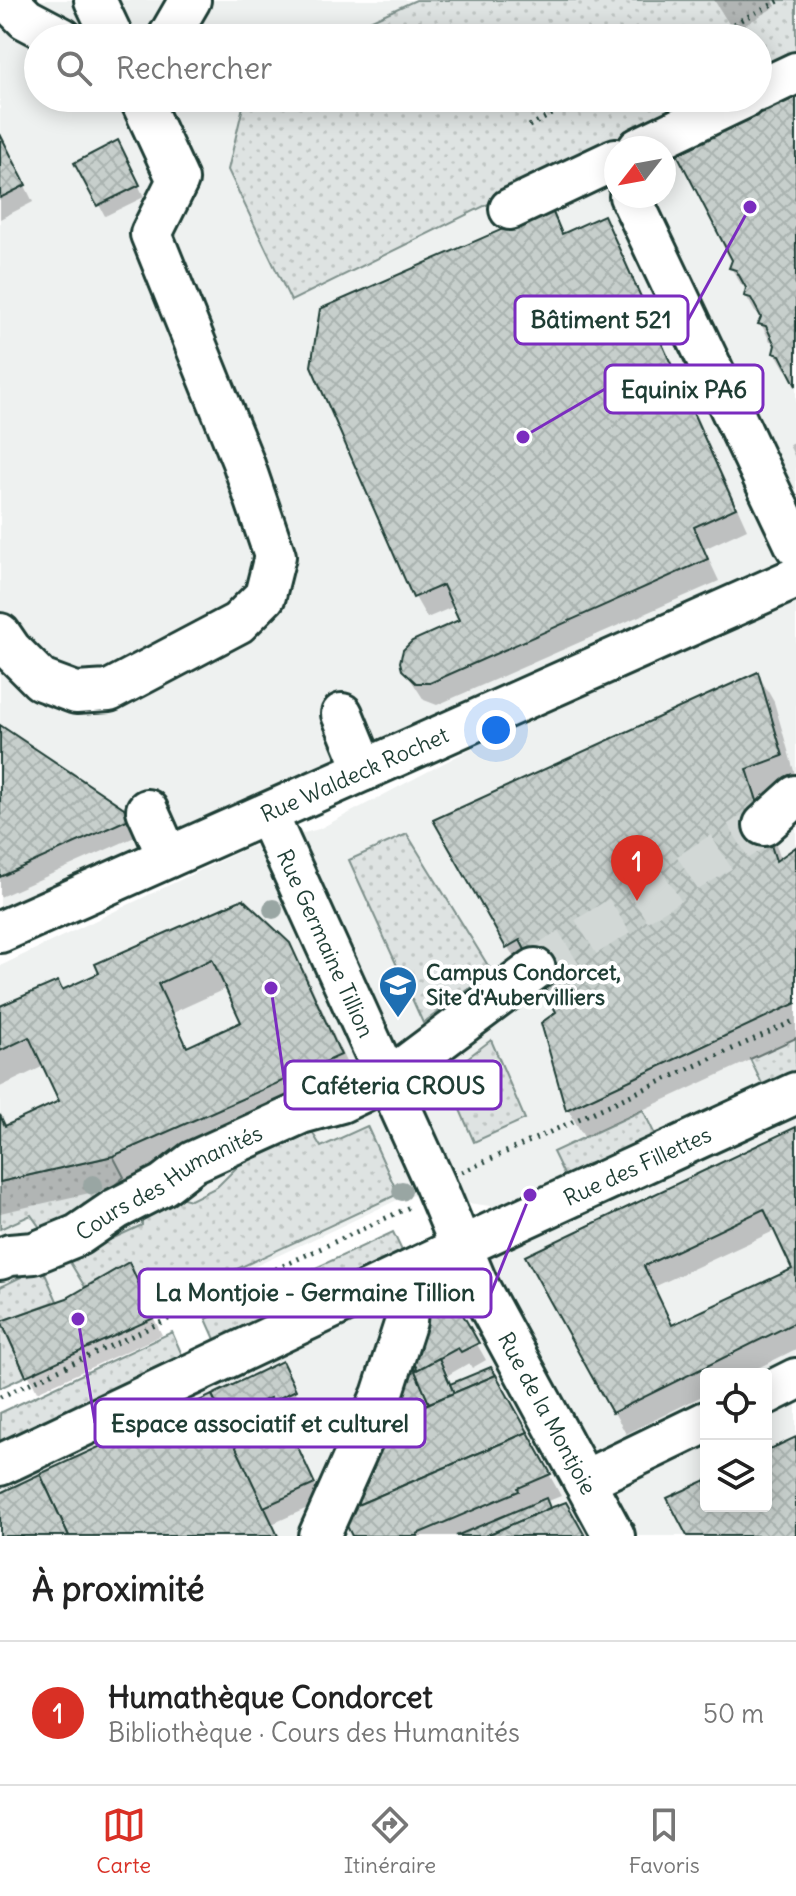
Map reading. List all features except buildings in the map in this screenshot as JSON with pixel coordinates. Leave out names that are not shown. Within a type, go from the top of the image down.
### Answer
[{"type":"street","points":[[7,0],[35,24]]},
{"type":"street","points":[[95,0],[106,24]]},
{"type":"street","points":[[176,24],[190,0]]},
{"type":"street","points":[[772,84],[796,73]]},
{"type":"street","points":[[0,634],[11,650],[41,680],[76,693],[109,691],[238,623],[265,596],[275,556],[243,462],[151,234],[178,180],[147,112]]},
{"type":"street","points":[[667,136],[716,112]]},
{"type":"street","points":[[510,209],[604,167]]},
{"type":"street","points":[[636,208],[796,546]]},
{"type":"street","name":"Rue Waldeck Rochet","points":[[0,932],[796,578]]},
{"type":"street","points":[[342,714],[365,770]]},
{"type":"street","points":[[764,825],[796,796]]},
{"type":"street","points":[[147,810],[168,857]]},
{"type":"street","name":"Rue Germaine Tillion","points":[[267,814],[461,1247]]},
{"type":"street","name":"Cours des Humanités","points":[[0,1259],[34,1253],[78,1235],[116,1209],[163,1185],[193,1162],[301,1113],[341,1102],[387,1080],[535,969]]},
{"type":"street","name":"Rue des Fillettes","points":[[0,1465],[796,1093]]},
{"type":"street","name":"Rue de la Montjoie","points":[[461,1247],[476,1282],[614,1536]]},
{"type":"street","points":[[319,1536],[382,1395],[406,1321],[411,1271]]},
{"type":"street","points":[[772,1391],[796,1379]]},
{"type":"street","points":[[584,1481],[700,1425]]},
{"type":"path","points":[[733,24],[781,0]]},
{"type":"path","points":[[529,126],[556,112]]},
{"type":"path","points":[[0,1397],[417,1204],[435,1184],[796,1020]]},
{"type":"shaded area","points":[[0,0],[796,0],[796,556],[0,920]]},
{"type":"shaded area","points":[[416,0],[796,0],[796,53],[772,64],[772,24],[363,24]]},
{"type":"shaded area","points":[[242,112],[676,112],[627,136],[604,136],[604,147],[291,301],[228,170]]},
{"type":"shaded area","name":"Campus Condorcet, Site d'Aubervilliers","points":[[796,577],[796,1073],[498,1207],[408,1195],[0,1385],[0,966],[247,848],[319,829]]},
{"type":"shaded area","points":[[407,834],[492,972],[423,1023],[349,860]]},
{"type":"shaded area","points":[[796,1038],[796,1078],[766,1092],[750,1059]]},
{"type":"shaded area","points":[[491,1040],[525,1119],[474,1142],[445,1075]]},
{"type":"shaded area","points":[[643,1110],[658,1141],[568,1183],[553,1152]]},
{"type":"shaded area","points":[[796,1113],[796,1536],[0,1536],[0,1483]]},
{"type":"shaded area","points":[[367,1126],[398,1194],[151,1309],[129,1263],[85,1287],[68,1259],[142,1225],[142,1211],[172,1195],[191,1200],[217,1187],[246,1158],[312,1132],[321,1147]]},
{"type":"shaded area","points":[[113,1156],[124,1177],[74,1221],[41,1229],[31,1215],[0,1229],[0,1182]]},
{"type":"shaded area","points":[[393,1232],[406,1259],[218,1346],[206,1319]]},
{"type":"shaded area","points":[[42,1267],[57,1301],[1,1321],[26,1376],[0,1388],[0,1287]]},
{"type":"shaded area","points":[[172,1332],[186,1364],[0,1452],[0,1413]]},
{"type":"tunnel","points":[[535,969],[764,825]]},
{"type":"place","name":"Bâtiment 521","points":[[750,207]]},
{"type":"place","name":"Equinix PA6","points":[[523,437]]},
{"type":"place","name":"Humathèque Condorcet","points":[[637,901]]},
{"type":"place","name":"Caféteria CROUS","points":[[271,988]]},
{"type":"place","name":"Campus Condorcet, Site d'Aubervilliers","points":[[398,1019]]},
{"type":"place","name":"La Montjoie - Germaine Tillion","points":[[530,1195]]},
{"type":"place","name":"Espace associatif et culturel","points":[[78,1319]]}]
